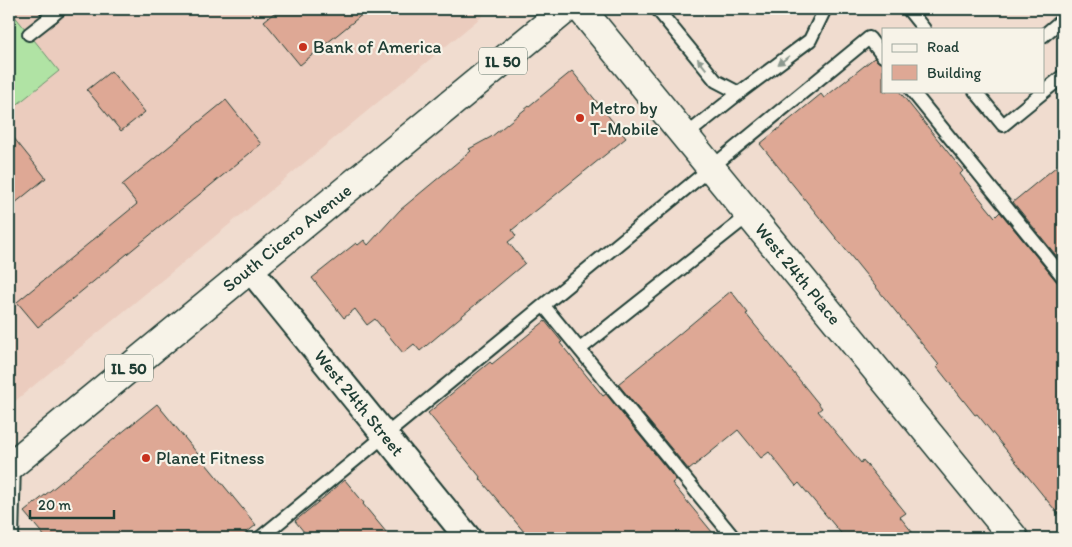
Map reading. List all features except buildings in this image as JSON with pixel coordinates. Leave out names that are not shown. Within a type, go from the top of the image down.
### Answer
[{"type":"main road","name":"South Cicero Avenue","points":[[11,466],[566,9]]},
{"type":"main road","name":"West 24th Place","points":[[581,9],[1014,538]]},
{"type":"street","name":"West 24th Street","points":[[250,269],[468,538]]},
{"type":"lane","points":[[657,9],[716,81],[739,94]]},
{"type":"lane","points":[[685,136],[810,40],[824,11],[823,9]]},
{"type":"lane","points":[[908,9],[923,28]]},
{"type":"lane","points":[[29,34],[53,11]]},
{"type":"lane","points":[[1044,35],[1063,19]]},
{"type":"lane","points":[[260,538],[869,38],[882,55]]},
{"type":"lane","points":[[1044,92],[1063,76]]},
{"type":"lane","points":[[913,92],[1063,277]]},
{"type":"lane","points":[[977,92],[1003,125],[1043,92]]},
{"type":"lane","points":[[580,349],[750,215]]},
{"type":"lane","points":[[544,306],[734,538]]},
{"type":"lane","points":[[11,466],[12,538]]},
{"type":"shaded area","points":[[9,9],[491,9],[9,406]]},
{"type":"green space","points":[[9,9],[59,71],[9,111]]},
{"type":"place","name":"Bank of America","points":[[303,47]]},
{"type":"place","name":"Metro by T-Mobile","points":[[580,118]]},
{"type":"place","name":"Planet Fitness","points":[[146,458]]}]
